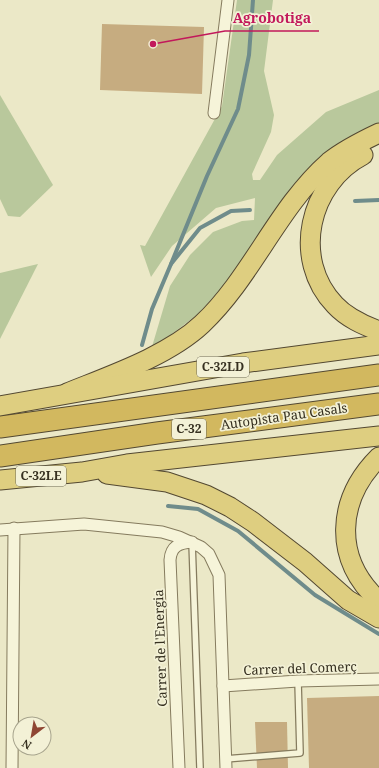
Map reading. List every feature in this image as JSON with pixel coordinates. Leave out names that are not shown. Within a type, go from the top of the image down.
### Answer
[{"type":"highway","points":[[67,393],[126,370],[168,348],[201,325],[234,289],[285,214],[310,182],[330,162],[360,141],[379,133]]},
{"type":"highway","points":[[379,146],[357,158],[337,174],[325,190],[316,207],[311,224],[310,242],[312,262],[319,281],[335,305],[346,315],[360,324],[379,331]]},
{"type":"highway","name":"C-32LD","points":[[0,406],[243,363],[379,345]]},
{"type":"highway","name":"C-32","points":[[0,427],[379,375]]},
{"type":"highway","name":"Autopista Pau Casals","points":[[0,456],[157,433],[379,404]]},
{"type":"highway","name":"C-32LE","points":[[0,480],[82,472],[127,464],[379,436]]},
{"type":"highway","points":[[379,457],[369,467],[352,496],[347,510],[345,526],[346,544],[350,561],[366,590],[379,601]]},
{"type":"highway","points":[[82,472],[129,476],[167,482],[206,495],[230,507],[253,522],[299,558],[348,600],[379,618]]},
{"type":"street","points":[[214,112],[228,0]]},
{"type":"street","points":[[0,530],[84,524],[162,532],[192,542],[209,554],[219,575],[225,763]]},
{"type":"street","points":[[12,768],[14,528]]},
{"type":"street","name":"Carrer de l'Energia","points":[[179,768],[170,560],[172,549],[176,546],[192,542]]},
{"type":"street","name":"Carrer del Comerç","points":[[223,686],[298,681],[379,679]]},
{"type":"lane","points":[[192,542],[200,768]]},
{"type":"lane","points":[[225,763],[300,753],[298,681]]},
{"type":"green space","points":[[237,0],[273,0],[264,71],[274,115],[271,132],[252,174],[253,180],[260,180],[277,155],[326,112],[379,90],[379,126],[272,218],[226,283],[198,314],[151,350],[170,286],[190,255],[213,232],[242,221],[254,220],[255,198],[216,208],[172,246],[151,277],[140,245],[145,246],[222,106]]},
{"type":"green space","points":[[0,95],[53,185],[20,217],[8,216],[0,199]]},
{"type":"green space","points":[[38,264],[0,339],[0,273]]},
{"type":"building","points":[[102,24],[204,27],[202,94],[100,90]]},
{"type":"building","points":[[379,696],[379,768],[309,768],[307,698]]},
{"type":"building","points":[[255,722],[287,722],[288,768],[257,768]]},
{"type":"waterway","points":[[171,264],[207,176],[238,109],[249,55],[253,0]]},
{"type":"waterway","points":[[355,201],[379,200]]},
{"type":"waterway","points":[[142,345],[152,309],[171,264],[200,228],[231,211],[250,210]]},
{"type":"waterway","points":[[168,506],[198,509],[238,531],[315,595],[379,634]]},
{"type":"place","name":"Agrobotiga","points":[[153,44]]}]
